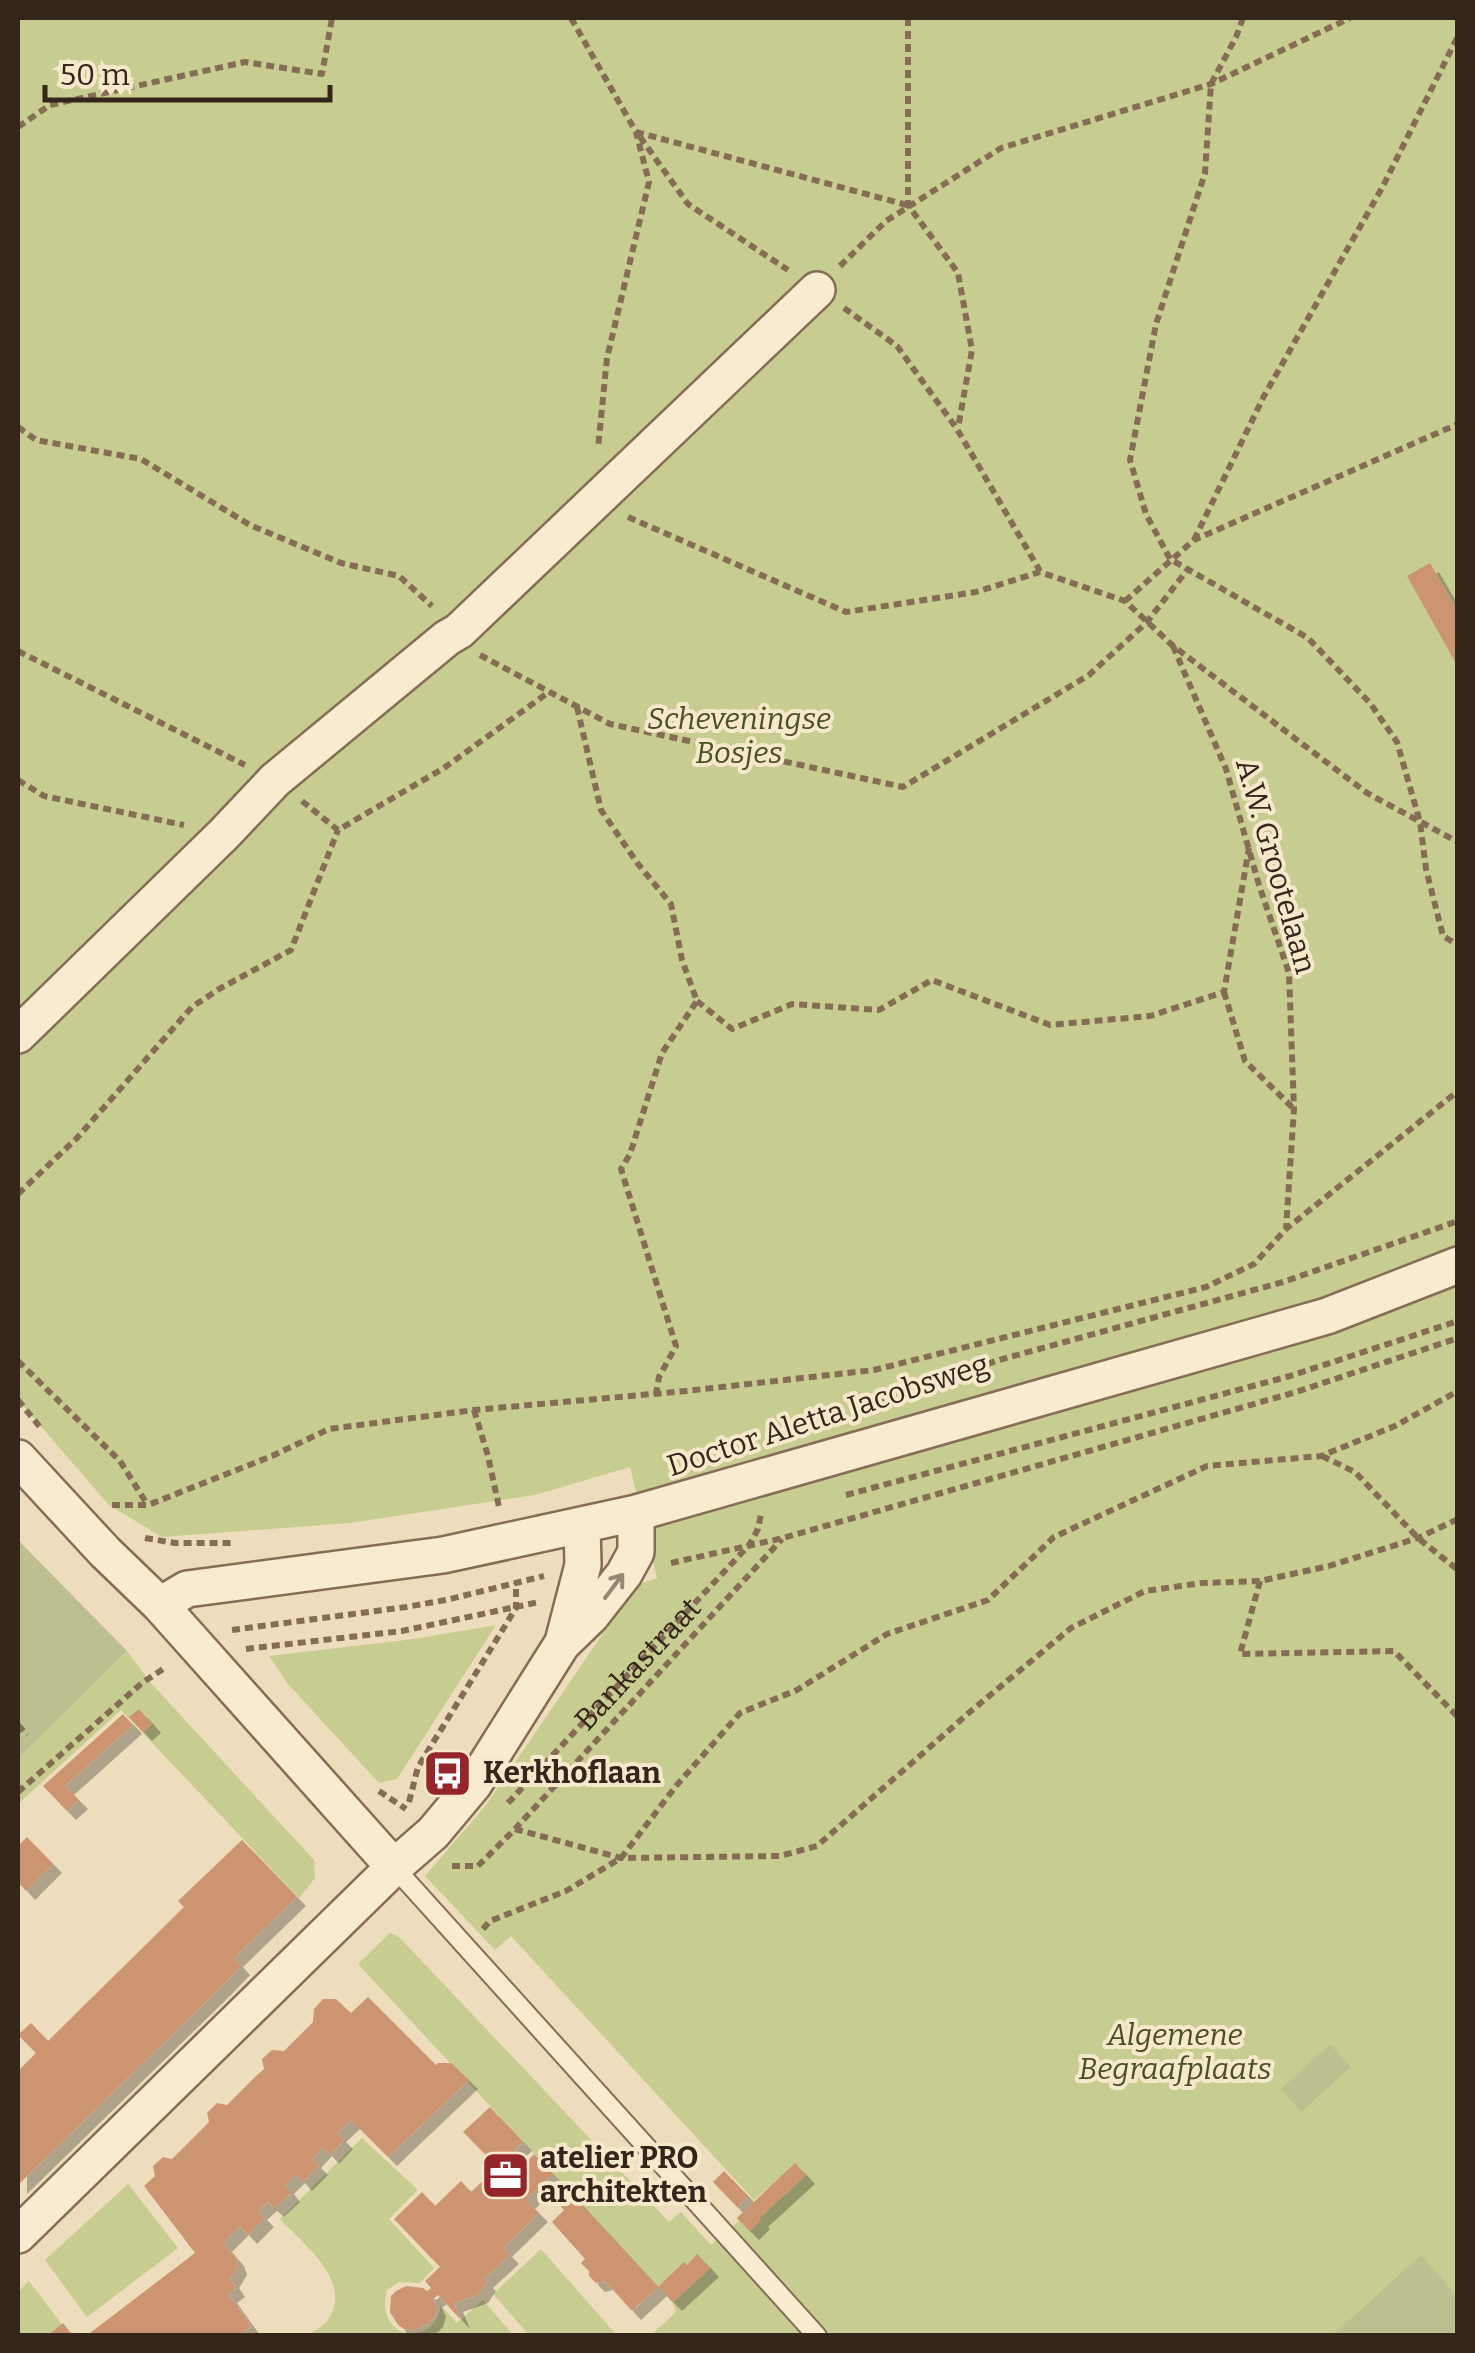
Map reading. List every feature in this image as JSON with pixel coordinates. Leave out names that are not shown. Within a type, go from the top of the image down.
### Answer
[{"type":"street","points":[[18,1035],[275,780],[453,634],[817,290]]},
{"type":"street","name":"Doctor Aletta Jacobsweg","points":[[160,1604],[187,1589],[443,1554],[503,1525],[582,1526],[636,1513],[1326,1316],[1458,1265]]},
{"type":"street","points":[[18,1458],[104,1552],[160,1604],[394,1866]]},
{"type":"street","name":"Bankastraat","points":[[18,2235],[394,1866],[434,1834],[474,1784],[562,1644],[591,1616],[624,1574],[636,1552],[636,1513]]},
{"type":"street","name":"Bankastraat","points":[[562,1644],[583,1565],[582,1526]]},
{"type":"lane","points":[[394,1866],[817,2336]]},
{"type":"path","points":[[18,127],[50,105],[245,62],[322,74],[332,18]]},
{"type":"path","points":[[571,18],[636,132],[688,204],[897,346],[958,429],[1040,572]]},
{"type":"path","points":[[908,18],[908,205],[958,273],[972,350],[958,429]]},
{"type":"path","points":[[1243,18],[1211,84],[1205,173],[1156,324],[1130,460],[1146,514],[1170,559],[1308,638],[1370,703],[1397,742],[1420,822],[1426,869],[1443,936],[1458,945]]},
{"type":"path","points":[[848,258],[908,205],[1000,148],[1211,84],[1350,18]]},
{"type":"path","points":[[1194,540],[1264,396],[1382,188],[1458,36]]},
{"type":"path","points":[[636,132],[908,205]]},
{"type":"path","points":[[636,132],[649,182],[606,358],[592,502],[846,612],[976,592],[1040,572],[1125,600],[1172,645],[1366,794],[1458,842]]},
{"type":"path","points":[[1125,600],[1194,540],[1458,424]]},
{"type":"path","points":[[18,428],[36,440],[142,459],[250,525],[341,562],[398,576],[453,634],[610,724],[902,787],[1089,675],[1147,622],[1188,569]]},
{"type":"path","name":"A.W. Grootelaan","points":[[1172,645],[1226,768],[1289,972],[1294,1109],[1286,1229]]},
{"type":"path","points":[[577,707],[601,810],[671,904],[682,960],[697,1001],[732,1029],[792,1004],[879,1010],[932,980],[1050,1026],[1150,1016],[1224,992]]},
{"type":"path","points":[[18,780],[44,796],[224,834]]},
{"type":"path","points":[[18,1194],[77,1138],[192,1007],[291,950],[338,830]]},
{"type":"path","points":[[1248,848],[1224,992],[1246,1060],[1294,1109]]},
{"type":"path","points":[[656,1394],[659,1377],[676,1346],[620,1169],[630,1154],[662,1054],[697,1001]]},
{"type":"path","points":[[64,1509],[148,1505],[272,1456],[328,1429],[474,1410],[874,1370],[1206,1287],[1254,1264],[1286,1229],[1458,1091]]},
{"type":"path","name":"Doctor Aletta Jacobsweg","points":[[874,1404],[999,1360],[1283,1282],[1458,1221]]},
{"type":"path","points":[[624,1574],[783,1538],[1296,1392],[1458,1338]]},
{"type":"path","points":[[18,1361],[120,1461],[148,1505]]},
{"type":"path","points":[[490,1921],[566,1890],[621,1858],[676,1786],[740,1713],[797,1690],[887,1634],[988,1600],[1054,1537],[1206,1466],[1321,1456],[1395,1426],[1458,1392]]},
{"type":"path","points":[[407,1810],[418,1766],[516,1608],[516,1584],[474,1410]]},
{"type":"path","points":[[1321,1456],[1355,1472],[1418,1538],[1458,1570]]},
{"type":"path","points":[[750,1544],[762,1518],[755,1480]]},
{"type":"path","points":[[503,1525],[517,1505]]},
{"type":"path","points":[[514,1830],[621,1858],[780,1856],[817,1846],[1072,1628],[1145,1591],[1202,1583],[1260,1581],[1329,1566],[1418,1538],[1458,1519]]},
{"type":"path","points":[[104,1552],[131,1536],[175,1543],[242,1542]]},
{"type":"path","points":[[394,1866],[478,1866],[783,1538]]},
{"type":"path","name":"Bankastraat","points":[[496,1817],[750,1544]]},
{"type":"path","points":[[1260,1581],[1240,1654],[1394,1651],[1458,1717]]},
{"type":"path","points":[[18,1792],[142,1683],[166,1666],[202,1652],[402,1631],[516,1608],[577,1589]]},
{"type":"path","points":[[18,1725],[27,1735]]},
{"type":"green space","name":"Scheveningse Bosjes","points":[[18,18],[1457,18],[1457,2335],[651,2335],[676,2312],[673,2303],[358,1964],[390,1933],[399,1937],[669,2222],[681,2212],[711,2245],[785,2174],[754,2200],[511,1936],[495,1950],[425,1876],[486,1805],[636,1585],[657,1578],[630,1467],[535,1495],[350,1523],[162,1537],[109,1505],[18,1400]]},
{"type":"green space","points":[[18,1540],[127,1651],[18,1759]]},
{"type":"green space","points":[[496,1625],[397,1779],[379,1783],[288,1684],[269,1656],[414,1639]]},
{"type":"green space","points":[[127,1651],[150,1682],[314,1860],[315,1878],[299,1898],[121,1710],[18,1804],[18,1759]]},
{"type":"green space","points":[[1330,2044],[1351,2067],[1301,2112],[1281,2089]]},
{"type":"green space","points":[[362,2138],[418,2190],[389,2219],[434,2268],[420,2283],[399,2282],[387,2290],[388,2318],[397,2329],[411,2335],[309,2335],[328,2320],[335,2291],[322,2264],[280,2219]]},
{"type":"green space","points":[[128,2184],[178,2248],[87,2317],[45,2260]]},
{"type":"green space","points":[[541,2249],[614,2332],[529,2335],[493,2294]]},
{"type":"green space","points":[[1421,2255],[1457,2296],[1457,2335],[1333,2335]]},
{"type":"green space","points":[[29,2281],[70,2335],[18,2335],[18,2292]]},
{"type":"green space","points":[[483,2300],[513,2335],[413,2335],[432,2325],[441,2306],[457,2323]]},
{"type":"building","points":[[1430,563],[1458,612],[1458,667],[1407,576]]},
{"type":"building","points":[[139,1709],[152,1724],[143,1732],[129,1717]]},
{"type":"building","points":[[123,1714],[133,1725],[65,1786],[79,1800],[67,1811],[43,1786]]},
{"type":"building","points":[[27,1837],[53,1864],[26,1891],[18,1882],[18,1846]]},
{"type":"building","points":[[242,1840],[297,1897],[234,1958],[241,1966],[222,1986],[18,2185],[18,2071],[36,2053],[18,2035],[31,2023],[48,2041],[184,1907],[178,1901]]},
{"type":"building","points":[[368,1997],[436,2065],[451,2063],[469,2080],[388,2157],[351,2120],[337,2133],[344,2140],[330,2155],[323,2147],[312,2159],[319,2166],[303,2182],[296,2174],[285,2185],[291,2193],[275,2208],[268,2202],[258,2211],[265,2218],[248,2235],[240,2226],[223,2243],[238,2266],[230,2279],[236,2288],[228,2294],[251,2326],[239,2336],[86,2336],[195,2253],[144,2186],[155,2176],[153,2166],[163,2157],[172,2159],[209,2122],[207,2113],[217,2103],[227,2105],[264,2069],[262,2059],[272,2050],[284,2051],[313,2022],[314,2009],[323,1999],[336,1999],[351,2013]]},
{"type":"building","points":[[490,2107],[523,2142],[514,2150],[526,2163],[534,2154],[553,2174],[526,2200],[539,2213],[503,2248],[510,2255],[484,2279],[487,2282],[479,2294],[454,2303],[461,2320],[438,2295],[433,2299],[437,2308],[429,2323],[414,2330],[404,2329],[390,2312],[391,2296],[406,2286],[427,2291],[431,2288],[425,2281],[440,2267],[394,2219],[422,2192],[435,2206],[461,2181],[471,2192],[491,2173],[481,2162],[487,2156],[463,2132]]},
{"type":"building","points":[[795,2163],[806,2175],[750,2231],[737,2218]]},
{"type":"building","points":[[724,2171],[748,2196],[737,2207],[713,2182]]},
{"type":"building","points":[[559,2180],[658,2287],[632,2311],[605,2281],[596,2283],[589,2276],[581,2263],[585,2259],[552,2222],[564,2210],[548,2192]]},
{"type":"building","points":[[697,2254],[710,2268],[673,2302],[658,2287]]},
{"type":"building","points":[[63,2323],[73,2336],[47,2336]]},
{"type":"place","name":"Kerkhoflaan","points":[[448,1773]]},
{"type":"place","name":"atelier PRO architekten","points":[[505,2175]]},
{"type":"park label","name":"Algemene Begraafplaats","points":[[1175,2052]]}]
